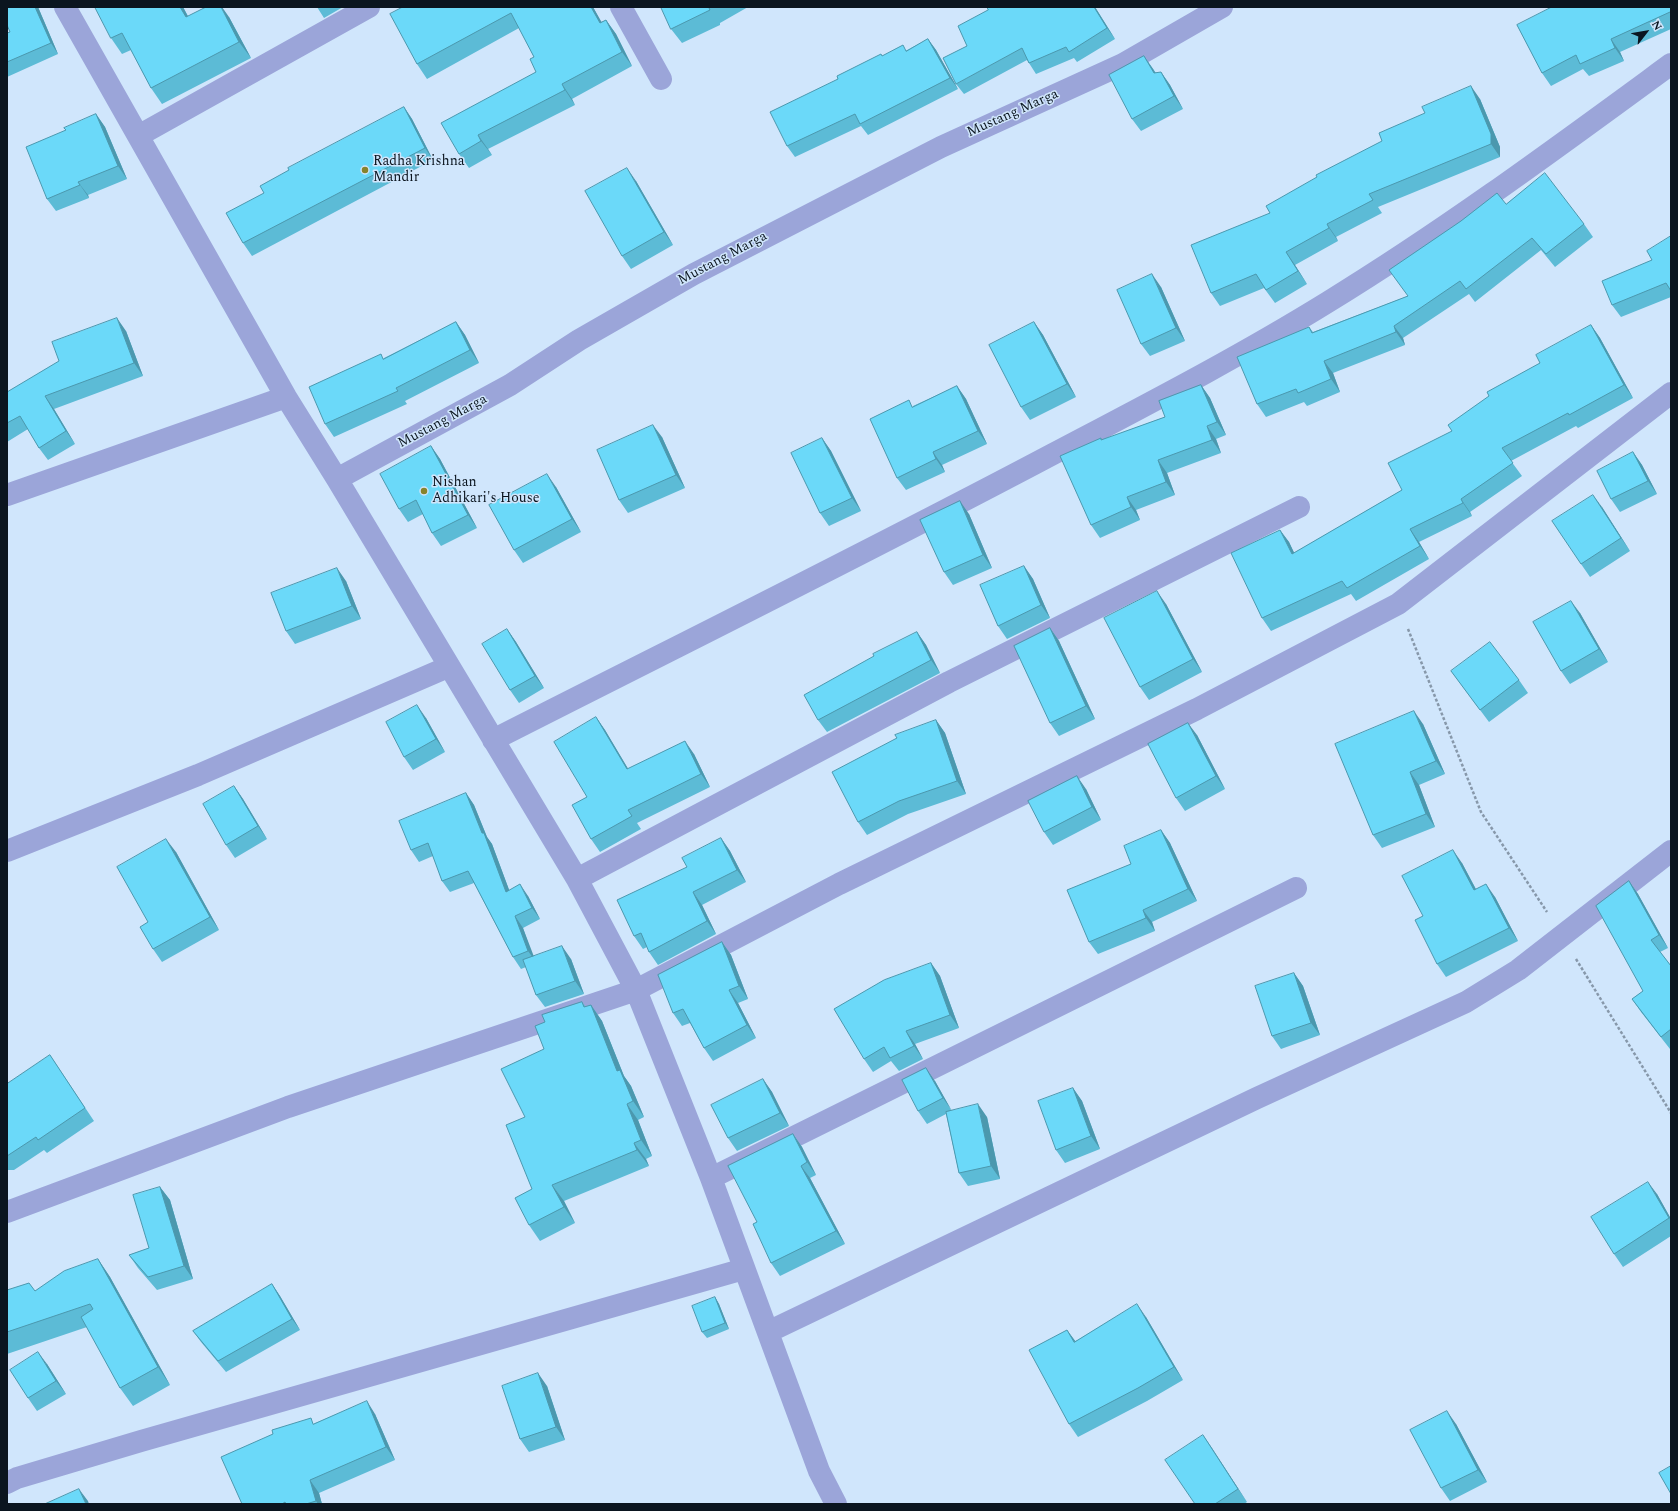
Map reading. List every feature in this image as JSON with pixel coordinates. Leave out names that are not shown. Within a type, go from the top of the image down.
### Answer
[{"type":"street","points":[[65,7],[286,397],[337,479],[448,667],[577,880],[636,990],[711,1178],[819,1471],[836,1504]]},
{"type":"street","points":[[138,136],[369,7]]},
{"type":"street","points":[[621,7],[661,79]]},
{"type":"street","name":"Mustang Marga","points":[[337,479],[510,385],[579,340],[694,274],[941,147],[1123,64],[1222,7]]},
{"type":"street","points":[[493,740],[700,634],[900,536],[1199,378],[1330,301],[1497,190],[1671,64]]},
{"type":"street","points":[[7,1212],[288,1107],[636,990],[839,884],[1197,709],[1398,604],[1671,393]]},
{"type":"street","points":[[7,495],[286,397]]},
{"type":"street","points":[[577,880],[949,682],[1299,507]]},
{"type":"street","points":[[7,851],[198,775],[448,667]]},
{"type":"street","points":[[768,1332],[1257,1098],[1466,1002],[1518,970],[1671,851]]},
{"type":"street","points":[[711,1178],[1296,888]]},
{"type":"street","points":[[7,1483],[17,1478],[141,1441],[744,1269]]},
{"type":"path","points":[[1398,604],[1481,812],[1562,935],[1671,1112]]},
{"type":"building","points":[[7,7],[35,7],[51,43],[7,62],[7,33],[10,32],[7,25]]},
{"type":"building","points":[[95,7],[180,7],[186,17],[206,7],[221,7],[239,42],[151,88],[122,33],[111,38]]},
{"type":"building","points":[[403,7],[591,7],[600,23],[606,20],[622,52],[562,84],[565,90],[478,135],[481,141],[459,154],[441,123],[536,72],[530,59],[534,57],[511,13],[417,64],[390,14]]},
{"type":"building","points":[[661,7],[712,7],[709,8],[710,10],[671,29]]},
{"type":"building","points":[[987,7],[1094,7],[1107,28],[1069,52],[1066,47],[1029,63],[1022,48],[956,84],[943,58],[967,46],[958,26],[988,10]]},
{"type":"building","points":[[1552,7],[1671,7],[1671,14],[1670,12],[1611,39],[1615,48],[1580,64],[1576,55],[1542,73],[1517,25]]},
{"type":"building","points":[[928,39],[950,78],[860,124],[855,114],[787,146],[770,112],[838,79],[837,76],[881,54],[882,56],[903,45],[906,51]]},
{"type":"building","points":[[1144,56],[1154,73],[1161,72],[1174,96],[1132,119],[1109,75]]},
{"type":"building","points":[[1471,86],[1491,134],[1491,144],[1369,194],[1373,200],[1327,224],[1329,228],[1286,252],[1298,271],[1266,290],[1256,274],[1211,293],[1191,245],[1270,213],[1266,206],[1317,177],[1316,175],[1382,141],[1379,133],[1425,113],[1422,107]]},
{"type":"building","points":[[404,107],[425,148],[243,243],[226,213],[264,193],[260,186],[289,170],[288,168]]},
{"type":"building","points":[[96,114],[118,166],[78,182],[80,185],[47,199],[26,147],[66,130],[64,128]]},
{"type":"building","points":[[627,168],[664,232],[622,256],[585,191]]},
{"type":"building","points":[[1545,173],[1584,224],[1546,254],[1532,238],[1466,289],[1460,281],[1394,326],[1396,332],[1324,361],[1331,379],[1298,393],[1296,389],[1257,404],[1237,357],[1309,327],[1312,333],[1408,296],[1389,270],[1461,221],[1497,193],[1506,204]]},
{"type":"building","points":[[1671,236],[1671,291],[1666,283],[1612,305],[1602,281],[1652,260],[1647,251]]},
{"type":"building","points":[[1152,274],[1176,328],[1141,344],[1117,290]]},
{"type":"building","points":[[117,318],[134,363],[45,396],[66,431],[39,448],[20,416],[7,423],[7,392],[59,361],[52,342]]},
{"type":"building","points":[[456,322],[470,350],[396,388],[398,391],[325,424],[309,387],[381,354],[383,359]]},
{"type":"building","points":[[1034,322],[1067,384],[1021,407],[989,345]]},
{"type":"building","points":[[1591,325],[1624,385],[1569,415],[1568,413],[1502,448],[1513,463],[1461,499],[1463,503],[1410,529],[1420,546],[1347,588],[1342,581],[1262,618],[1231,553],[1280,530],[1292,554],[1402,490],[1388,463],[1452,431],[1448,425],[1489,396],[1487,392],[1540,363],[1536,355]]},
{"type":"building","points":[[1201,385],[1217,422],[1207,426],[1212,440],[1158,460],[1166,482],[1127,497],[1131,507],[1091,525],[1060,456],[1101,438],[1101,440],[1165,417],[1159,401]]},
{"type":"building","points":[[957,386],[978,431],[933,452],[936,459],[897,478],[870,419],[909,400],[912,407]]},
{"type":"building","points":[[653,425],[676,475],[619,500],[597,450]]},
{"type":"building","points":[[822,438],[852,498],[820,513],[791,453]]},
{"type":"building","points":[[431,446],[468,515],[432,533],[416,500],[399,509],[380,474]]},
{"type":"building","points":[[1633,452],[1648,481],[1611,499],[1597,471]]},
{"type":"building","points":[[547,474],[572,519],[514,550],[489,505]]},
{"type":"building","points":[[1593,495],[1621,538],[1581,564],[1552,521]]},
{"type":"building","points":[[960,501],[983,555],[944,572],[920,520]]},
{"type":"building","points":[[1024,566],[1041,605],[998,626],[980,585]]},
{"type":"building","points":[[337,568],[352,606],[286,631],[271,593]]},
{"type":"building","points":[[1157,591],[1193,659],[1140,687],[1104,618]]},
{"type":"building","points":[[1571,601],[1599,649],[1561,671],[1533,622]]},
{"type":"building","points":[[1050,628],[1086,706],[1050,723],[1014,646]]},
{"type":"building","points":[[507,629],[535,676],[510,690],[482,644]]},
{"type":"building","points":[[917,632],[931,660],[818,720],[804,695],[874,656],[873,654]]},
{"type":"building","points":[[1490,642],[1519,680],[1480,710],[1451,671]]},
{"type":"building","points":[[417,705],[436,739],[404,757],[386,722]]},
{"type":"building","points":[[1414,711],[1436,761],[1410,772],[1426,814],[1373,835],[1335,744]]},
{"type":"building","points":[[596,717],[627,769],[685,741],[701,774],[628,810],[632,816],[591,839],[572,805],[587,797],[554,742]]},
{"type":"building","points":[[936,720],[957,781],[899,801],[858,822],[832,772],[897,738],[895,735]]},
{"type":"building","points":[[1188,723],[1216,776],[1176,798],[1148,744]]},
{"type":"building","points":[[1077,776],[1092,807],[1044,832],[1028,801]]},
{"type":"building","points":[[234,786],[258,826],[226,845],[203,804]]},
{"type":"building","points":[[466,793],[482,833],[484,833],[506,892],[520,884],[532,908],[515,916],[528,951],[513,957],[468,871],[442,881],[428,843],[411,850],[399,821]]},
{"type":"building","points":[[1161,830],[1188,889],[1143,910],[1146,918],[1089,942],[1067,890],[1131,864],[1124,846]]},
{"type":"building","points":[[721,838],[737,870],[693,892],[707,921],[649,952],[641,933],[634,936],[617,900],[687,867],[682,858]]},
{"type":"building","points":[[166,839],[210,917],[153,949],[140,927],[148,922],[117,867]]},
{"type":"building","points":[[1453,850],[1474,890],[1486,884],[1509,928],[1437,964],[1415,920],[1423,916],[1402,876]]},
{"type":"building","points":[[1629,881],[1659,935],[1651,940],[1671,966],[1671,1029],[1661,1037],[1632,999],[1643,991],[1596,906]]},
{"type":"building","points":[[722,942],[739,986],[729,990],[747,1025],[704,1048],[683,1009],[673,1013],[658,975]]},
{"type":"building","points":[[562,946],[575,981],[536,995],[523,960]]},
{"type":"building","points":[[931,963],[950,1015],[906,1031],[914,1046],[890,1058],[884,1047],[864,1059],[834,1009],[884,980]]},
{"type":"building","points":[[1294,973],[1311,1023],[1272,1036],[1255,986]]},
{"type":"building","points":[[582,1002],[584,1007],[591,1005],[617,1071],[620,1070],[633,1101],[627,1104],[641,1140],[634,1143],[637,1150],[552,1185],[564,1207],[529,1225],[515,1198],[532,1189],[506,1125],[525,1117],[501,1069],[544,1049],[535,1026],[545,1022],[542,1015]]},
{"type":"building","points":[[50,1055],[85,1108],[38,1140],[36,1137],[7,1156],[7,1084]]},
{"type":"building","points":[[926,1068],[943,1098],[918,1111],[902,1080]]},
{"type":"building","points":[[763,1079],[780,1113],[728,1138],[711,1105]]},
{"type":"building","points":[[1073,1088],[1091,1136],[1056,1150],[1038,1101]]},
{"type":"building","points":[[978,1104],[991,1166],[959,1173],[946,1112]]},
{"type":"building","points":[[793,1134],[807,1162],[801,1166],[836,1231],[771,1263],[753,1224],[757,1222],[728,1166]]},
{"type":"building","points":[[1648,1182],[1669,1218],[1614,1254],[1591,1217]]},
{"type":"building","points":[[160,1187],[184,1266],[148,1277],[129,1255],[149,1248],[133,1195]]},
{"type":"building","points":[[98,1259],[158,1367],[120,1388],[81,1317],[93,1309],[90,1304],[7,1332],[7,1290],[29,1283],[35,1291],[64,1271]]},
{"type":"building","points":[[272,1284],[292,1319],[218,1361],[193,1331]]},
{"type":"building","points":[[715,1297],[725,1323],[702,1332],[692,1306]]},
{"type":"building","points":[[1137,1304],[1174,1367],[1138,1388],[1069,1424],[1029,1350],[1067,1330],[1074,1342]]},
{"type":"building","points":[[38,1352],[56,1381],[28,1398],[10,1370]]},
{"type":"building","points":[[538,1373],[556,1427],[520,1439],[502,1386]]},
{"type":"building","points":[[367,1401],[386,1447],[310,1480],[316,1501],[306,1504],[286,1504],[285,1502],[282,1504],[242,1504],[221,1457],[273,1434],[272,1430],[311,1418],[313,1424]]},
{"type":"building","points":[[1447,1411],[1478,1470],[1441,1488],[1410,1430]]},
{"type":"building","points":[[1203,1435],[1238,1489],[1215,1504],[1195,1504],[1165,1460]]},
{"type":"building","points":[[1671,1466],[1671,1494],[1659,1473]]},
{"type":"building","points":[[79,1489],[86,1504],[45,1504]]},
{"type":"place","name":"Radha Krishna Mandir","points":[[365,170]]},
{"type":"place","name":"Nishan Adhikari's House","points":[[424,491]]}]
